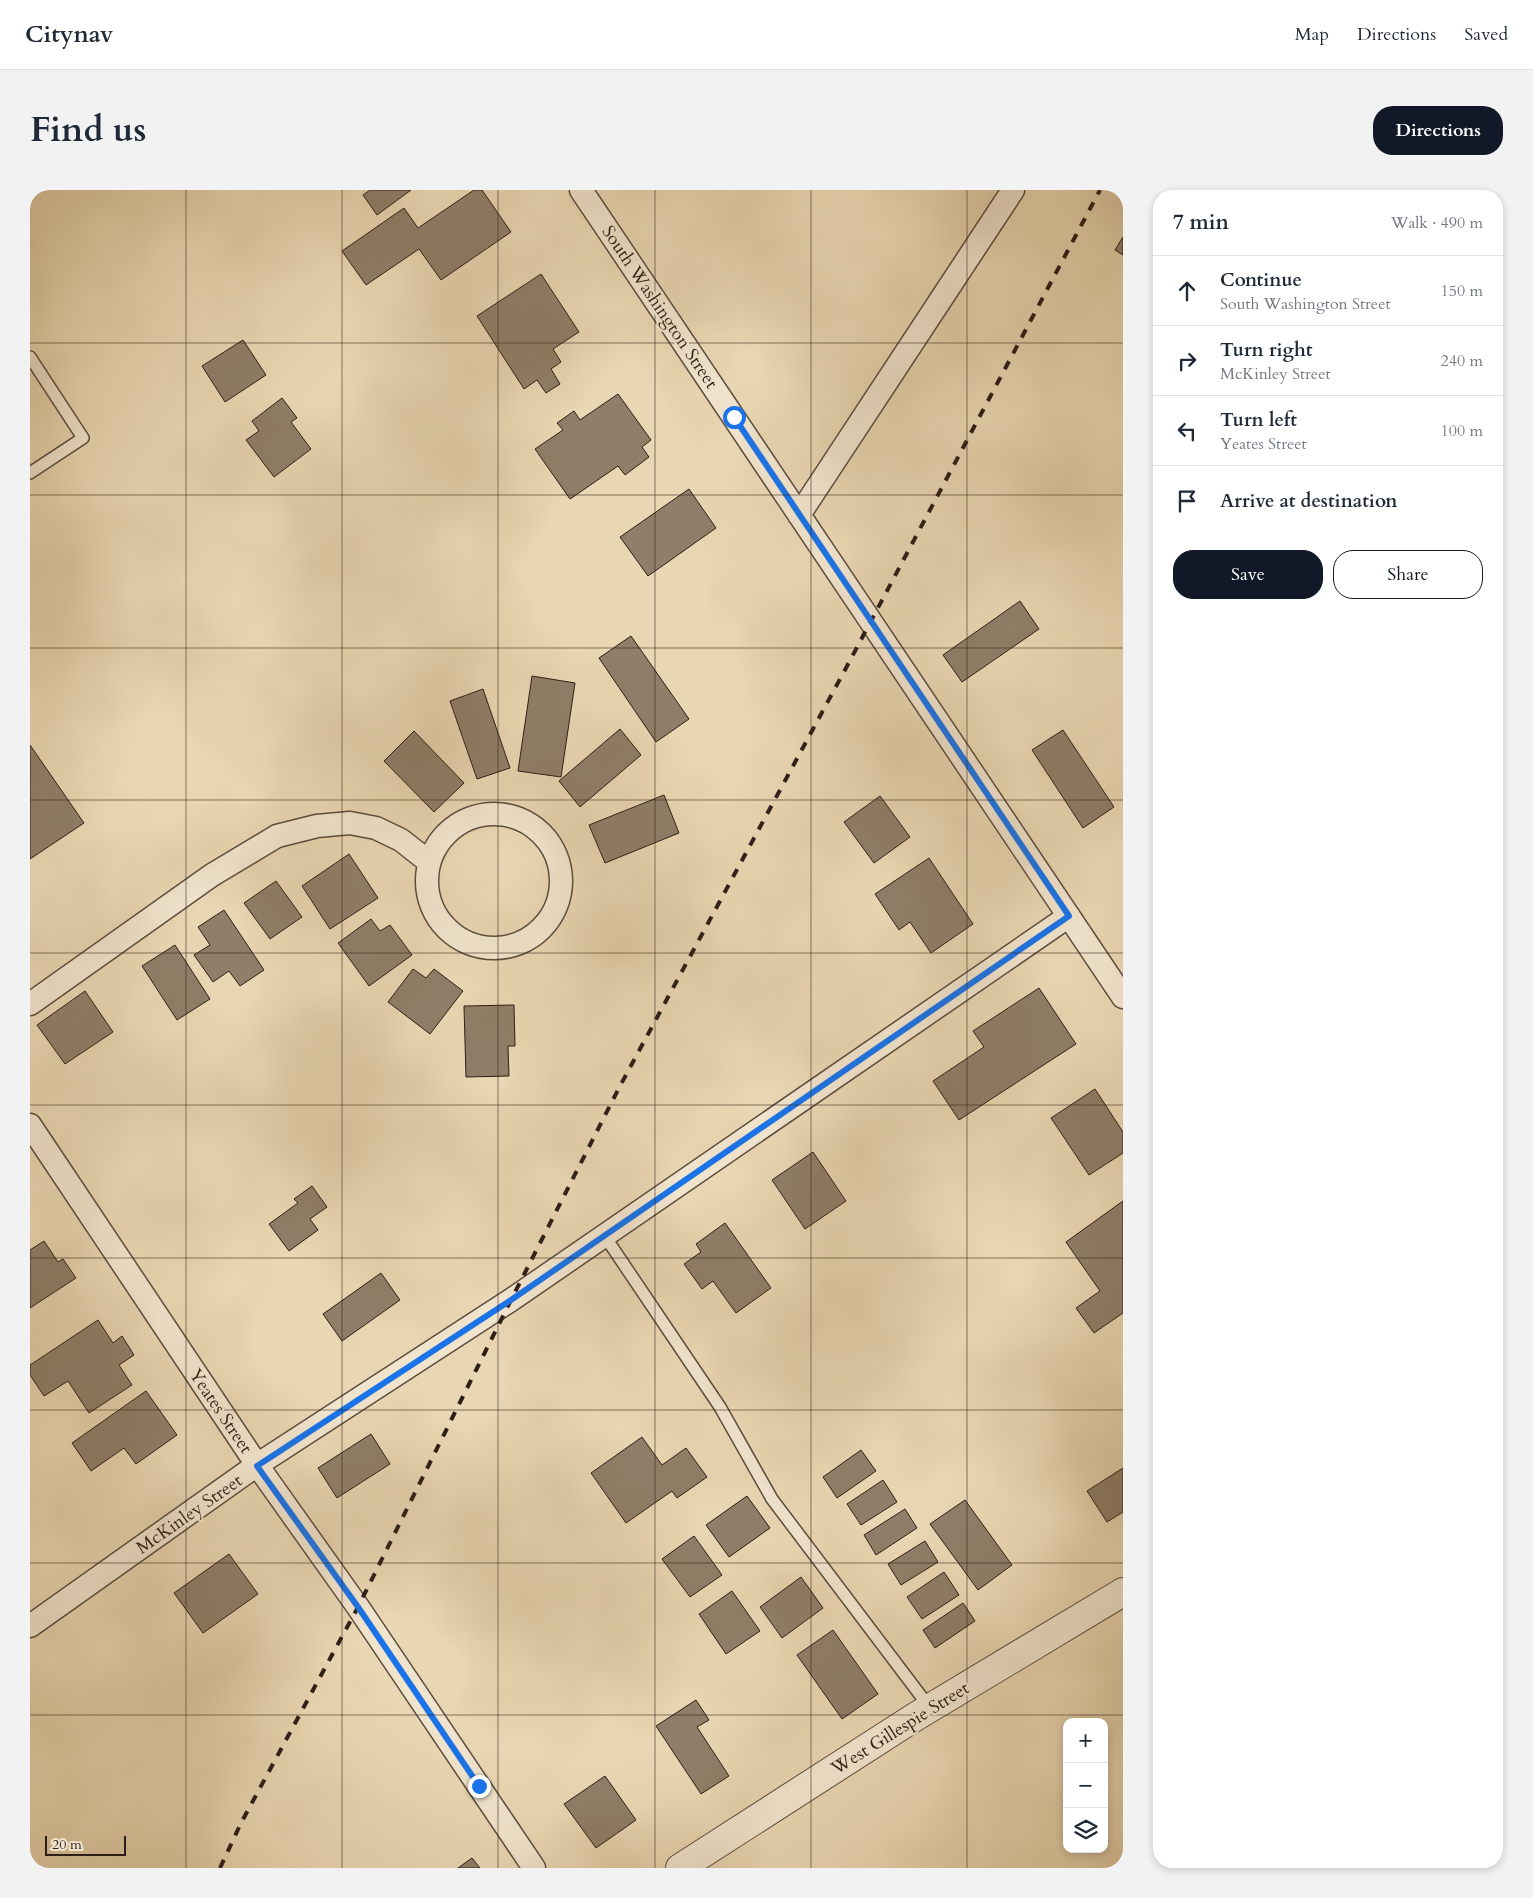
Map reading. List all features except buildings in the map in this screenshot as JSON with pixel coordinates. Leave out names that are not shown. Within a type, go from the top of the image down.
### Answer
[{"type":"street","name":"South Washington Street","points":[[581,190],[1123,997]]},
{"type":"street","points":[[799,515],[1013,190]]},
{"type":"street","points":[[496,814],[518,818],[538,829],[552,846],[560,866],[561,889],[555,910],[542,928],[524,942],[503,948],[480,948],[460,940],[442,925],[431,906],[426,884],[429,862],[439,842],[455,827],[474,816],[496,814]]},
{"type":"street","points":[[30,1004],[212,875],[278,836],[317,826],[350,823],[376,828],[401,840],[429,862]]},
{"type":"street","name":"McKinley Street","points":[[30,1626],[257,1466],[511,1300],[1069,916]]},
{"type":"street","name":"Yeates Street","points":[[30,1125],[257,1466],[358,1607],[534,1868]]},
{"type":"street","name":"West Gillespie Street","points":[[680,1868],[930,1708],[1123,1592]]},
{"type":"lane","points":[[30,357],[83,438],[30,473]]},
{"type":"lane","points":[[604,1236],[720,1407],[772,1499],[930,1708]]},
{"type":"railway","points":[[220,1868],[241,1823],[358,1607],[620,1086],[846,668],[1100,190]]},
{"type":"route","points":[[479,1786],[358,1607],[257,1466],[511,1300],[1069,916],[734,417]]}]
